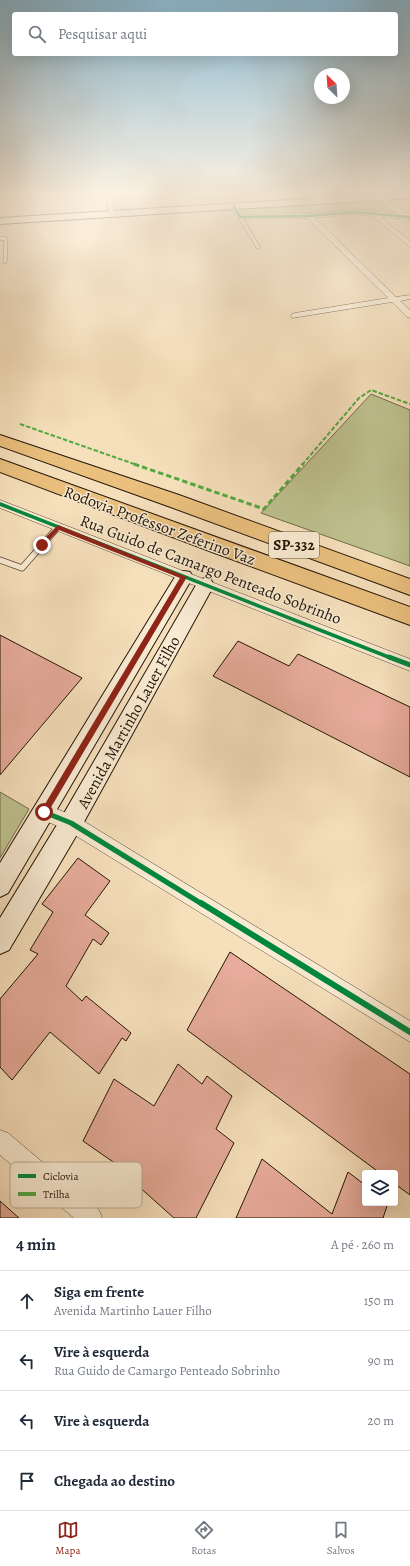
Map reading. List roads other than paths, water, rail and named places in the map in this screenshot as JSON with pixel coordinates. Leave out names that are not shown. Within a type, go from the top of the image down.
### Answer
[{"type":"highway","name":"Rodovia Professor Zeferino Vaz","points":[[0,440],[179,502],[410,587]]},
{"type":"highway","name":"Rodovia Professor Zeferino Vaz","points":[[0,466],[117,510],[195,551],[309,587],[344,592],[410,616]]},
{"type":"main road","name":"Avenida Martinho Lauer Filho","points":[[0,885],[184,577]]},
{"type":"main road","name":"Avenida Martinho Lauer Filho","points":[[0,942],[70,823],[205,585]]},
{"type":"street","points":[[345,252],[410,315]]},
{"type":"street","points":[[295,316],[410,297]]},
{"type":"street","name":"Rua Guido de Camargo Penteado Sobrinho","points":[[0,504],[410,665]]},
{"type":"street","points":[[44,812],[70,823],[410,1032]]},
{"type":"street","points":[[0,1141],[25,1162]]},
{"type":"street","points":[[79,1208],[91,1218]]},
{"type":"lane","points":[[5,252],[5,262]]},
{"type":"lane","points":[[0,560],[22,568],[58,527]]}]
